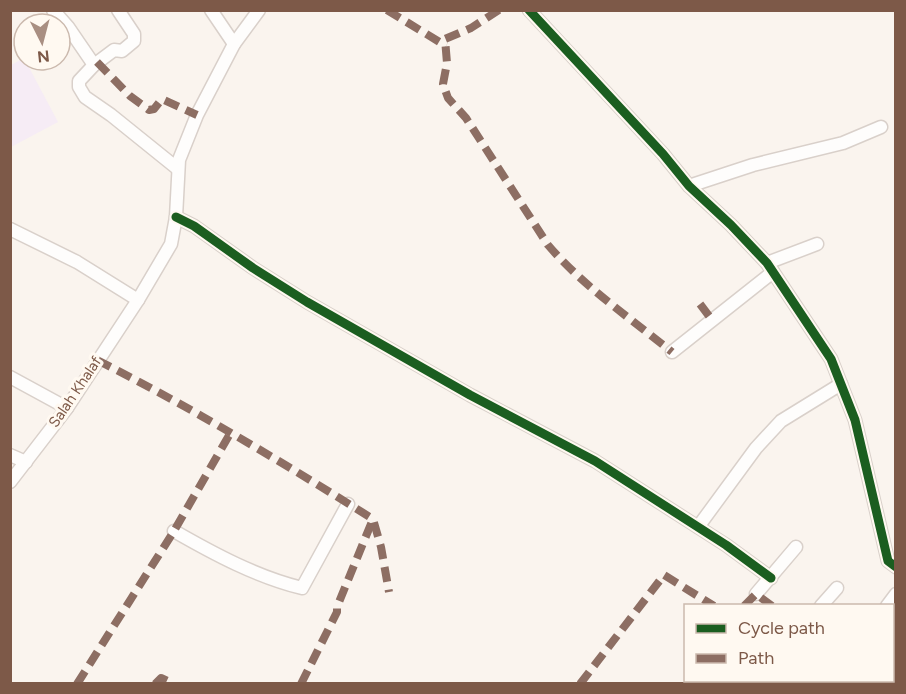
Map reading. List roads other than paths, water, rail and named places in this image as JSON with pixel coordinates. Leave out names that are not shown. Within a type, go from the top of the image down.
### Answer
[{"type":"street","points":[[53,10],[68,27],[94,65]]},
{"type":"street","points":[[118,10],[134,34],[134,41],[122,51],[114,50],[94,65],[79,81],[79,87],[85,97],[178,169]]},
{"type":"street","points":[[211,10],[234,44]]},
{"type":"street","name":"Salah Khalaf","points":[[10,482],[67,408],[138,300],[171,244],[177,217],[178,160],[197,115],[234,44],[259,10]]},
{"type":"street","points":[[529,10],[663,154],[689,186],[731,225],[770,267],[831,359],[855,420],[888,561],[896,567]]},
{"type":"street","points":[[689,186],[753,165],[843,143],[881,127]]},
{"type":"street","points":[[177,217],[307,302],[470,395],[595,461],[698,527],[771,578]]},
{"type":"street","points":[[10,229],[78,262],[138,300]]},
{"type":"street","points":[[672,352],[770,267],[817,244]]},
{"type":"street","points":[[10,377],[67,408]]},
{"type":"street","points":[[698,527],[756,447],[781,421],[841,384]]},
{"type":"street","points":[[10,455],[26,462]]},
{"type":"street","points":[[174,531],[210,552],[284,584],[302,588],[348,504]]},
{"type":"street","points":[[756,594],[796,547]]},
{"type":"street","points":[[823,604],[837,588]]}]
